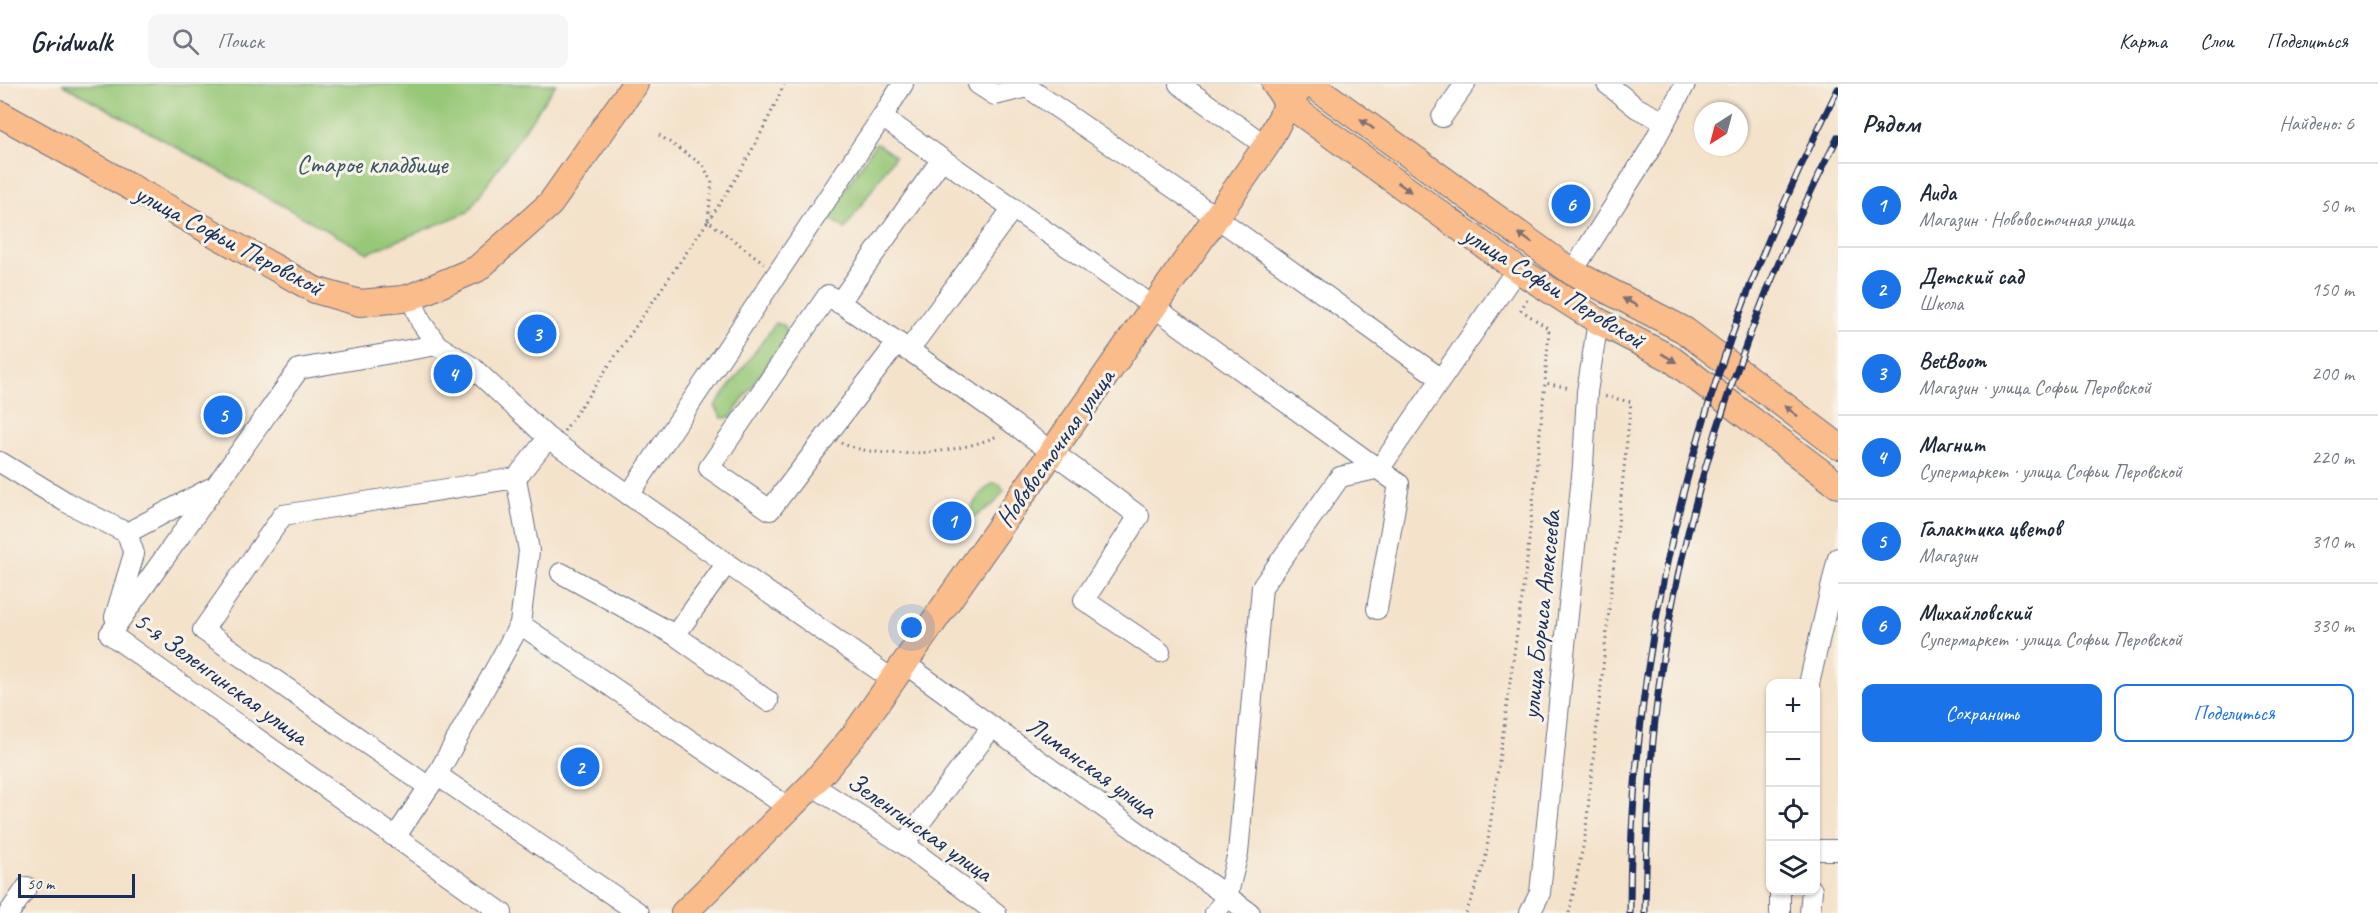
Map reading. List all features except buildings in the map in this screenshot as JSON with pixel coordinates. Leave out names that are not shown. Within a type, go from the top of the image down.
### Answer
[{"type":"main road","name":"улица Софьи Перовской","points":[[0,114],[315,290],[360,303],[411,297],[477,269],[550,204],[635,84]]},
{"type":"main road","name":"улица Софьи Перовской","points":[[1311,84],[1572,272],[1684,330],[1838,446]]},
{"type":"main road","name":"улица Софьи Перовской","points":[[1289,91],[1527,276],[1598,321],[1670,358],[1831,479]]},
{"type":"main road","name":"Нововосточная улица","points":[[684,913],[812,785],[855,734],[1266,146],[1289,91]]},
{"type":"main road","points":[[1572,272],[1598,321]]},
{"type":"main road","points":[[1831,479],[1838,446]]},
{"type":"street","points":[[629,495],[903,84]]},
{"type":"street","points":[[978,84],[995,95],[1027,87],[1216,217],[1440,378]]},
{"type":"street","points":[[1179,84],[1266,146]]},
{"type":"street","points":[[1442,117],[1465,84]]},
{"type":"street","points":[[1572,272],[1665,122],[1685,84]]},
{"type":"street","points":[[1610,85],[1637,108],[1665,122]]},
{"type":"street","points":[[882,117],[1154,307],[1380,468],[1399,484],[1377,609]]},
{"type":"street","points":[[839,303],[942,159]]},
{"type":"street","points":[[1012,208],[903,347],[826,436],[770,510],[709,468],[828,295],[839,303],[903,347],[1017,426],[1139,516],[1084,600],[1160,652]]},
{"type":"street","points":[[1215,913],[1227,897],[1238,853],[1262,587],[1340,477],[1380,468],[1440,378],[1527,276]]},
{"type":"street","points":[[110,633],[299,369],[437,345],[421,322],[411,297]]},
{"type":"street","name":"улица Бориса Алексеева","points":[[1530,913],[1540,893],[1583,466],[1587,392],[1598,321]]},
{"type":"street","name":"Лиманская улица","points":[[437,345],[472,367],[552,441],[629,495],[727,563],[898,671],[992,727],[1250,913]]},
{"type":"street","points":[[1515,913],[1526,890],[1571,457],[1587,392]]},
{"type":"street","points":[[552,441],[516,478],[283,515],[203,630],[639,913]]},
{"type":"street","points":[[0,462],[66,502],[127,533],[213,487]]},
{"type":"street","points":[[396,836],[433,781],[520,624],[529,551],[516,478]]},
{"type":"street","name":"5-я Зеленгинская улица","points":[[127,533],[134,554],[110,633],[502,913]]},
{"type":"street","points":[[1810,679],[1838,558]]},
{"type":"street","points":[[675,635],[727,563]]},
{"type":"street","points":[[561,573],[675,635],[768,701]]},
{"type":"street","points":[[520,624],[789,808]]},
{"type":"street","points":[[904,844],[992,727]]},
{"type":"street","name":"Зеленгинская улица","points":[[812,785],[904,844],[996,913]]},
{"type":"street","points":[[1820,852],[1838,850]]},
{"type":"street","points":[[9,913],[27,886]]},
{"type":"street","points":[[1780,895],[1780,913]]},
{"type":"street","points":[[1810,913],[1812,895]]},
{"type":"path","points":[[552,441],[730,189],[762,132],[784,84]]},
{"type":"path","points":[[658,135],[704,165],[712,183],[708,222]]},
{"type":"path","points":[[708,222],[758,258],[776,275]]},
{"type":"path","points":[[1527,276],[1521,310],[1550,329],[1545,383]]},
{"type":"path","points":[[826,436],[845,445],[879,453],[943,451],[992,439],[1017,426]]},
{"type":"green space","name":"Старое кладбище","points":[[62,84],[556,84],[468,212],[368,253]]},
{"type":"green space","points":[[876,143],[895,156],[845,229],[827,216]]},
{"type":"green space","points":[[776,323],[784,325],[787,336],[731,417],[722,418],[715,406]]},
{"type":"green space","points":[[993,483],[1000,484],[1004,491],[994,504],[974,517],[969,511],[980,494]]},
{"type":"railway","points":[[1630,913],[1634,804],[1644,697],[1661,592],[1684,489],[1714,387],[1750,287],[1791,188],[1838,89]]},
{"type":"railway","points":[[1645,913],[1651,762],[1662,663],[1676,585],[1694,507],[1742,354],[1804,207],[1838,137]]},
{"type":"place","name":"Михайловский","points":[[1571,204]]},
{"type":"place","name":"BetBoom","points":[[537,334]]},
{"type":"place","name":"Магнит","points":[[453,374]]},
{"type":"place","name":"Галактика цветов","points":[[223,415]]},
{"type":"place","name":"Аида","points":[[952,521]]},
{"type":"place","name":"Детский сад","points":[[580,767]]}]
